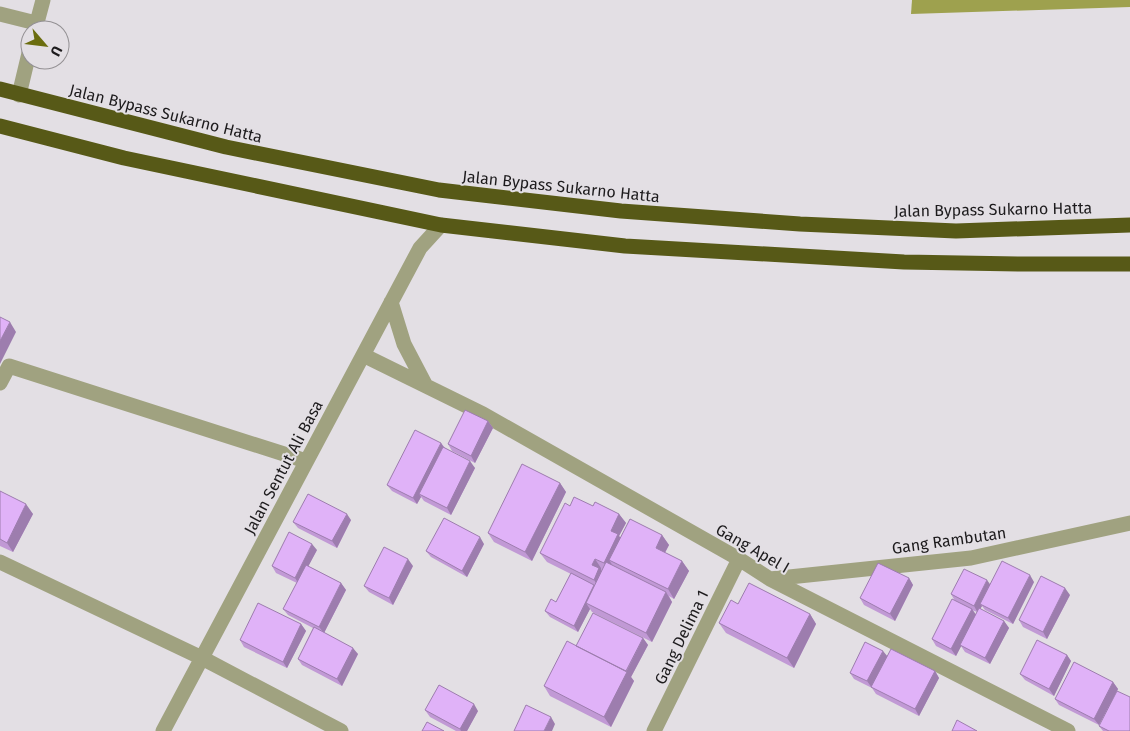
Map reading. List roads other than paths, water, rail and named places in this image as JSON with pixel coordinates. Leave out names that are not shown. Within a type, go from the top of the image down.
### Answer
[{"type":"highway","name":"Jalan Bypass Sukarno Hatta","points":[[0,90],[226,147],[439,190],[478,195],[621,211],[800,224],[956,231],[1130,224]]},
{"type":"highway","points":[[0,126],[124,158],[441,225],[625,246],[894,262],[1130,264]]},
{"type":"street","points":[[38,20],[43,0]]},
{"type":"street","points":[[0,14],[20,21]]},
{"type":"street","points":[[19,95],[25,70]]},
{"type":"street","name":"Jalan Sentut Ali Basa","points":[[164,731],[420,248],[441,225]]},
{"type":"street","points":[[391,302],[404,344],[426,386]]},
{"type":"street","name":"Gang Apel I","points":[[363,356],[491,419],[770,578],[1068,731]]},
{"type":"street","points":[[0,383],[8,366],[306,462]]},
{"type":"street","name":"Gang Rambutan","points":[[770,578],[971,558],[1130,523]]},
{"type":"street","name":"Gang Delima 1","points":[[654,731],[739,559]]},
{"type":"street","points":[[0,562],[202,658],[341,731]]}]
